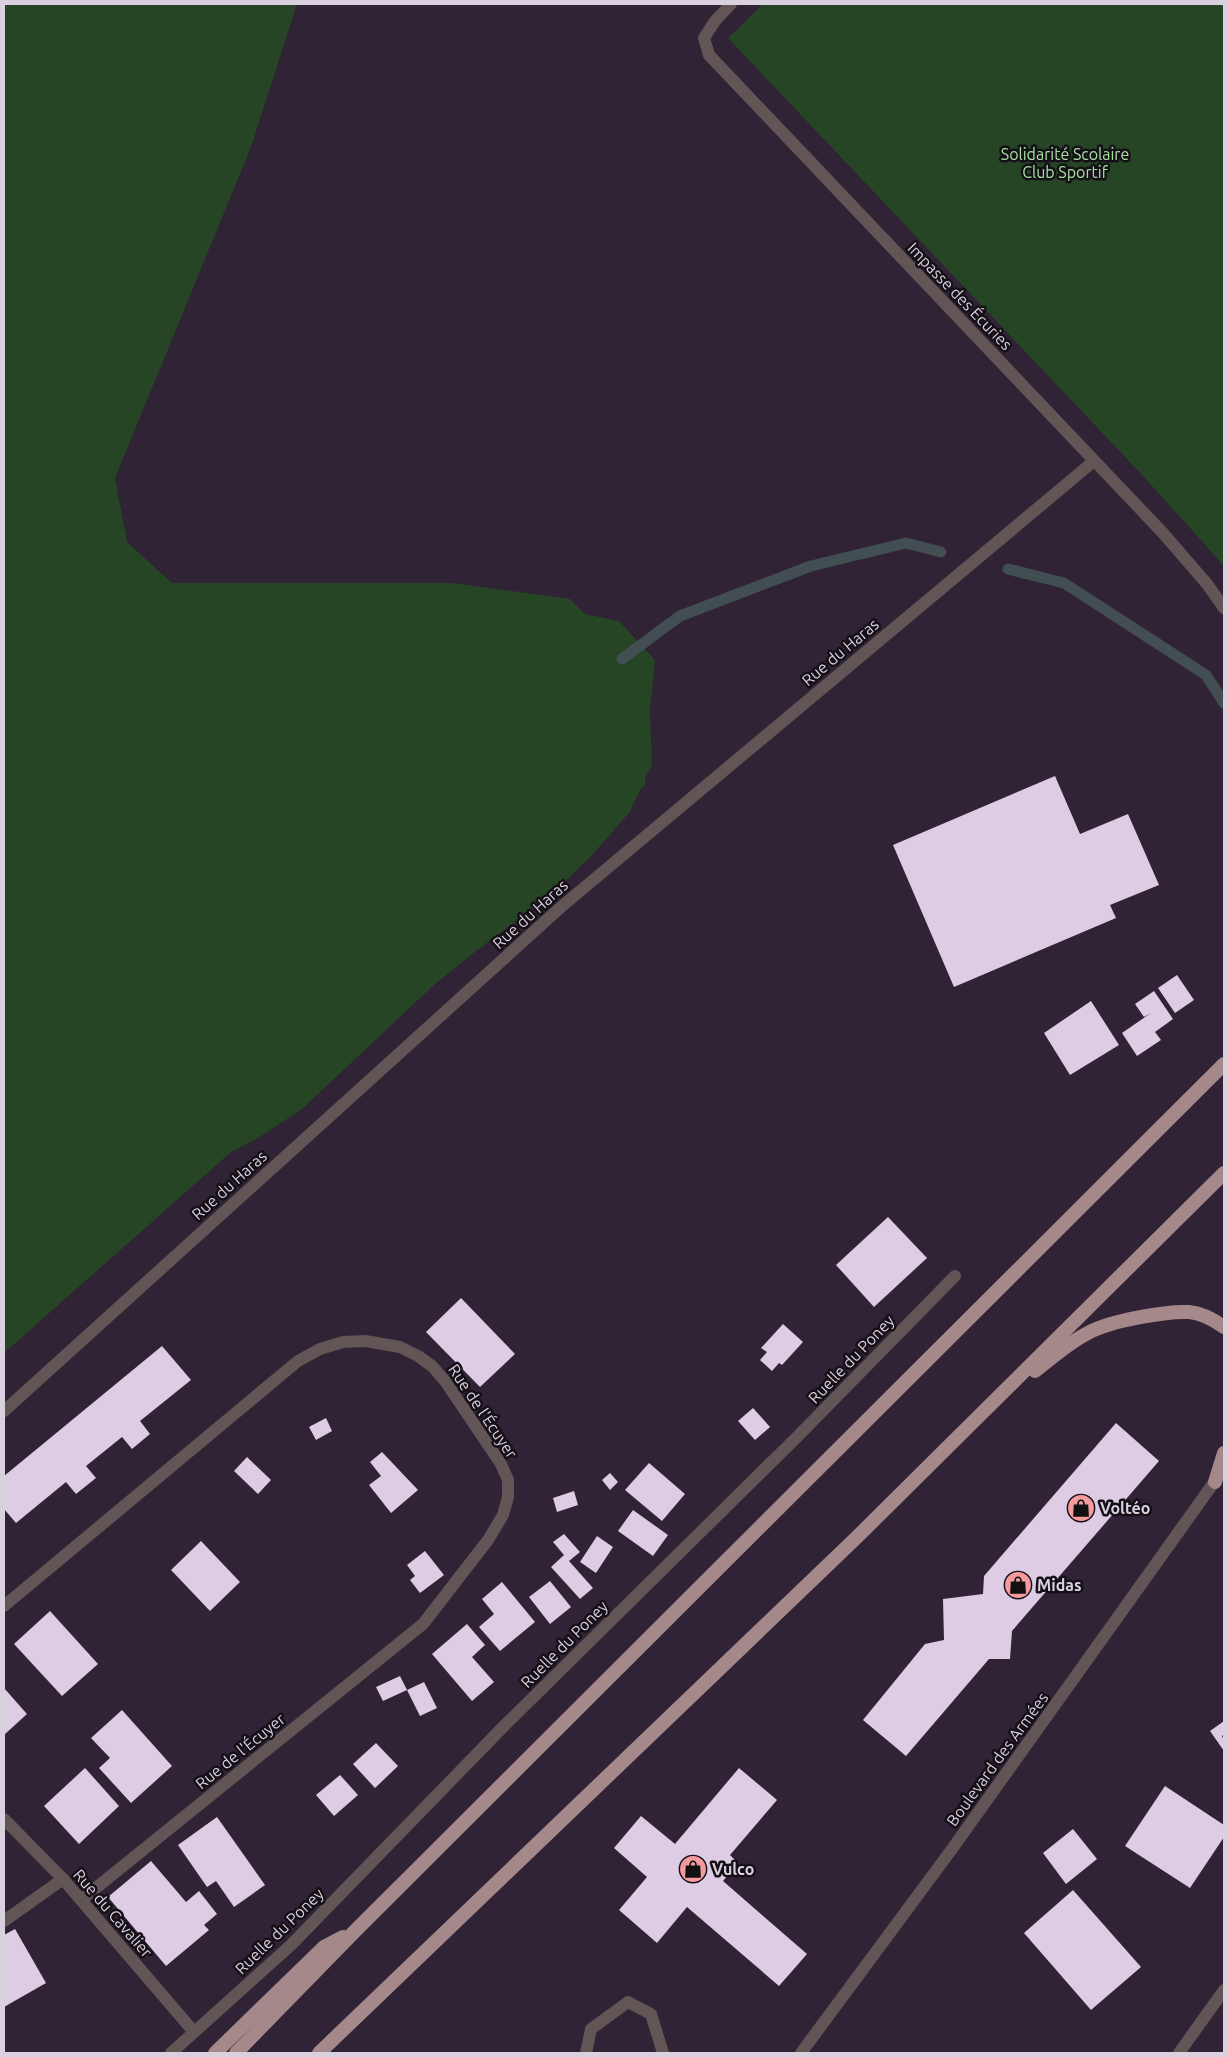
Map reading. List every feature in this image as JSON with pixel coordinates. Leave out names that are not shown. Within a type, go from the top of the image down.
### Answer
[{"type":"highway","points":[[236,2053],[1224,1064]]},
{"type":"highway","points":[[320,2053],[856,1538],[1224,1174]]},
{"type":"highway","points":[[983,1412],[1074,1341],[1090,1331],[1142,1316],[1190,1312],[1208,1318],[1224,1327]]},
{"type":"highway","points":[[1215,1482],[1224,1453]]},
{"type":"highway","points":[[215,2053],[324,1948],[355,1932]]},
{"type":"street","name":"Impasse des Écuries","points":[[731,4],[715,21],[704,38],[709,55],[1163,533],[1207,584],[1224,608]]},
{"type":"street","name":"Rue du Haras","points":[[4,1411],[561,907],[1094,461]]},
{"type":"street","name":"Ruelle du Poney","points":[[171,2053],[291,1945],[503,1727],[790,1444],[955,1276]]},
{"type":"street","name":"Rue de l'Écuyer","points":[[4,1606],[298,1362],[320,1349],[343,1342],[365,1341],[400,1347],[432,1366],[445,1381],[502,1464],[508,1480],[508,1497],[503,1515],[498,1524],[456,1583],[423,1624],[80,1900]]},
{"type":"street","name":"Boulevard des Armées","points":[[801,2053],[952,1849],[1224,1468]]},
{"type":"street","name":"Rue du Cavalier","points":[[4,1819],[63,1879],[194,2032]]},
{"type":"street","points":[[4,1921],[63,1879]]},
{"type":"street","points":[[1179,2053],[1224,1990]]},
{"type":"street","points":[[812,2053],[842,1996]]},
{"type":"street","points":[[586,2053],[591,2029],[628,2002],[651,2014],[663,2053]]},
{"type":"green space","points":[[4,4],[297,4],[251,147],[115,478],[127,542],[172,583],[452,583],[570,599],[585,614],[619,621],[655,660],[650,710],[652,765],[645,778],[645,785],[640,790],[629,813],[591,856],[553,893],[434,985],[302,1109],[258,1138],[231,1152],[4,1353]]},
{"type":"green space","name":"Solidarité Scolaire Club Sportif","points":[[763,4],[1224,4],[1224,566],[1145,478],[728,38]]},
{"type":"building","points":[[1055,776],[1080,834],[1128,814],[1159,885],[1110,905],[1116,918],[954,987],[893,845]]},
{"type":"building","points":[[1177,975],[1194,1000],[1175,1013],[1158,988]]},
{"type":"building","points":[[1154,991],[1173,1019],[1155,1032],[1161,1040],[1137,1056],[1122,1033],[1151,1013],[1144,1017],[1135,1004]]},
{"type":"building","points":[[1091,1001],[1119,1045],[1070,1075],[1044,1033]]},
{"type":"building","points":[[888,1217],[927,1258],[874,1307],[836,1265]]},
{"type":"building","points":[[461,1298],[515,1354],[480,1387],[426,1332]]},
{"type":"building","points":[[783,1324],[803,1342],[782,1365],[779,1363],[772,1371],[760,1360],[767,1352],[761,1348]]},
{"type":"building","points":[[162,1346],[191,1380],[140,1421],[150,1434],[132,1449],[122,1437],[86,1466],[96,1478],[76,1494],[66,1482],[16,1523],[4,1509],[4,1476]]},
{"type":"building","points":[[753,1408],[770,1427],[755,1440],[738,1421]]},
{"type":"building","points":[[326,1418],[332,1431],[316,1440],[309,1427]]},
{"type":"building","name":"Midas","points":[[1116,1423],[1159,1461],[1012,1631],[1010,1659],[989,1659],[906,1756],[863,1720],[925,1644],[944,1640],[943,1599],[983,1594],[984,1576]]},
{"type":"building","points":[[382,1452],[418,1490],[391,1513],[369,1485],[381,1476],[370,1462]]},
{"type":"building","points":[[247,1457],[271,1480],[258,1494],[234,1471]]},
{"type":"building","points":[[649,1463],[685,1494],[662,1521],[625,1490]]},
{"type":"building","points":[[610,1473],[618,1482],[610,1490],[602,1480]]},
{"type":"building","points":[[574,1491],[578,1505],[557,1512],[553,1498]]},
{"type":"building","points":[[633,1510],[668,1535],[653,1556],[618,1531]]},
{"type":"building","points":[[564,1534],[580,1552],[569,1561],[593,1588],[580,1599],[551,1567],[564,1555],[553,1542]]},
{"type":"building","points":[[597,1536],[613,1547],[596,1573],[580,1562]]},
{"type":"building","points":[[201,1541],[240,1582],[210,1611],[171,1570]]},
{"type":"building","points":[[425,1551],[444,1575],[420,1593],[410,1580],[415,1576],[407,1565]]},
{"type":"building","points":[[550,1581],[571,1607],[550,1624],[529,1597]]},
{"type":"building","points":[[502,1582],[535,1622],[500,1651],[479,1627],[494,1614],[482,1599]]},
{"type":"building","points":[[50,1611],[98,1664],[62,1696],[14,1644]]},
{"type":"building","points":[[467,1624],[485,1645],[472,1657],[494,1682],[472,1701],[432,1654]]},
{"type":"building","points":[[400,1676],[407,1690],[383,1701],[376,1687]]},
{"type":"building","points":[[424,1682],[437,1708],[420,1716],[407,1690]]},
{"type":"building","points":[[4,1688],[27,1714],[4,1735]]},
{"type":"building","points":[[122,1710],[172,1766],[131,1803],[99,1768],[110,1758],[91,1738]]},
{"type":"building","points":[[1224,1721],[1224,1734],[1222,1736],[1224,1751],[1210,1731]]},
{"type":"building","points":[[376,1743],[398,1766],[375,1788],[353,1764]]},
{"type":"building","points":[[85,1768],[119,1806],[79,1844],[44,1806]]},
{"type":"building","points":[[739,1768],[777,1800],[730,1855],[738,1863],[723,1881],[807,1954],[779,1986],[687,1907],[657,1943],[619,1910],[647,1877],[614,1848],[641,1816],[675,1844]]},
{"type":"building","points":[[340,1775],[358,1795],[334,1816],[316,1795]]},
{"type":"building","points":[[1165,1786],[1224,1825],[1224,1837],[1190,1888],[1125,1846]]},
{"type":"building","points":[[217,1817],[265,1885],[234,1907],[216,1881],[207,1887],[178,1845]]},
{"type":"building","points":[[1073,1829],[1097,1859],[1066,1884],[1043,1853]]},
{"type":"building","points":[[151,1861],[186,1902],[199,1891],[217,1914],[204,1925],[209,1930],[166,1966],[108,1897]]},
{"type":"building","points":[[1073,1890],[1141,1967],[1091,2010],[1024,1933]]},
{"type":"building","points":[[15,1929],[46,1983],[4,2007],[4,1935]]},
{"type":"waterway","points":[[622,659],[680,616],[811,566],[906,543],[941,552]]},
{"type":"waterway","points":[[1008,569],[1064,583],[1206,675],[1224,703]]},
{"type":"place","name":"Voltéo","points":[[1081,1508]]},
{"type":"place","name":"Midas","points":[[1018,1585]]},
{"type":"place","name":"Vulco","points":[[693,1869]]}]
